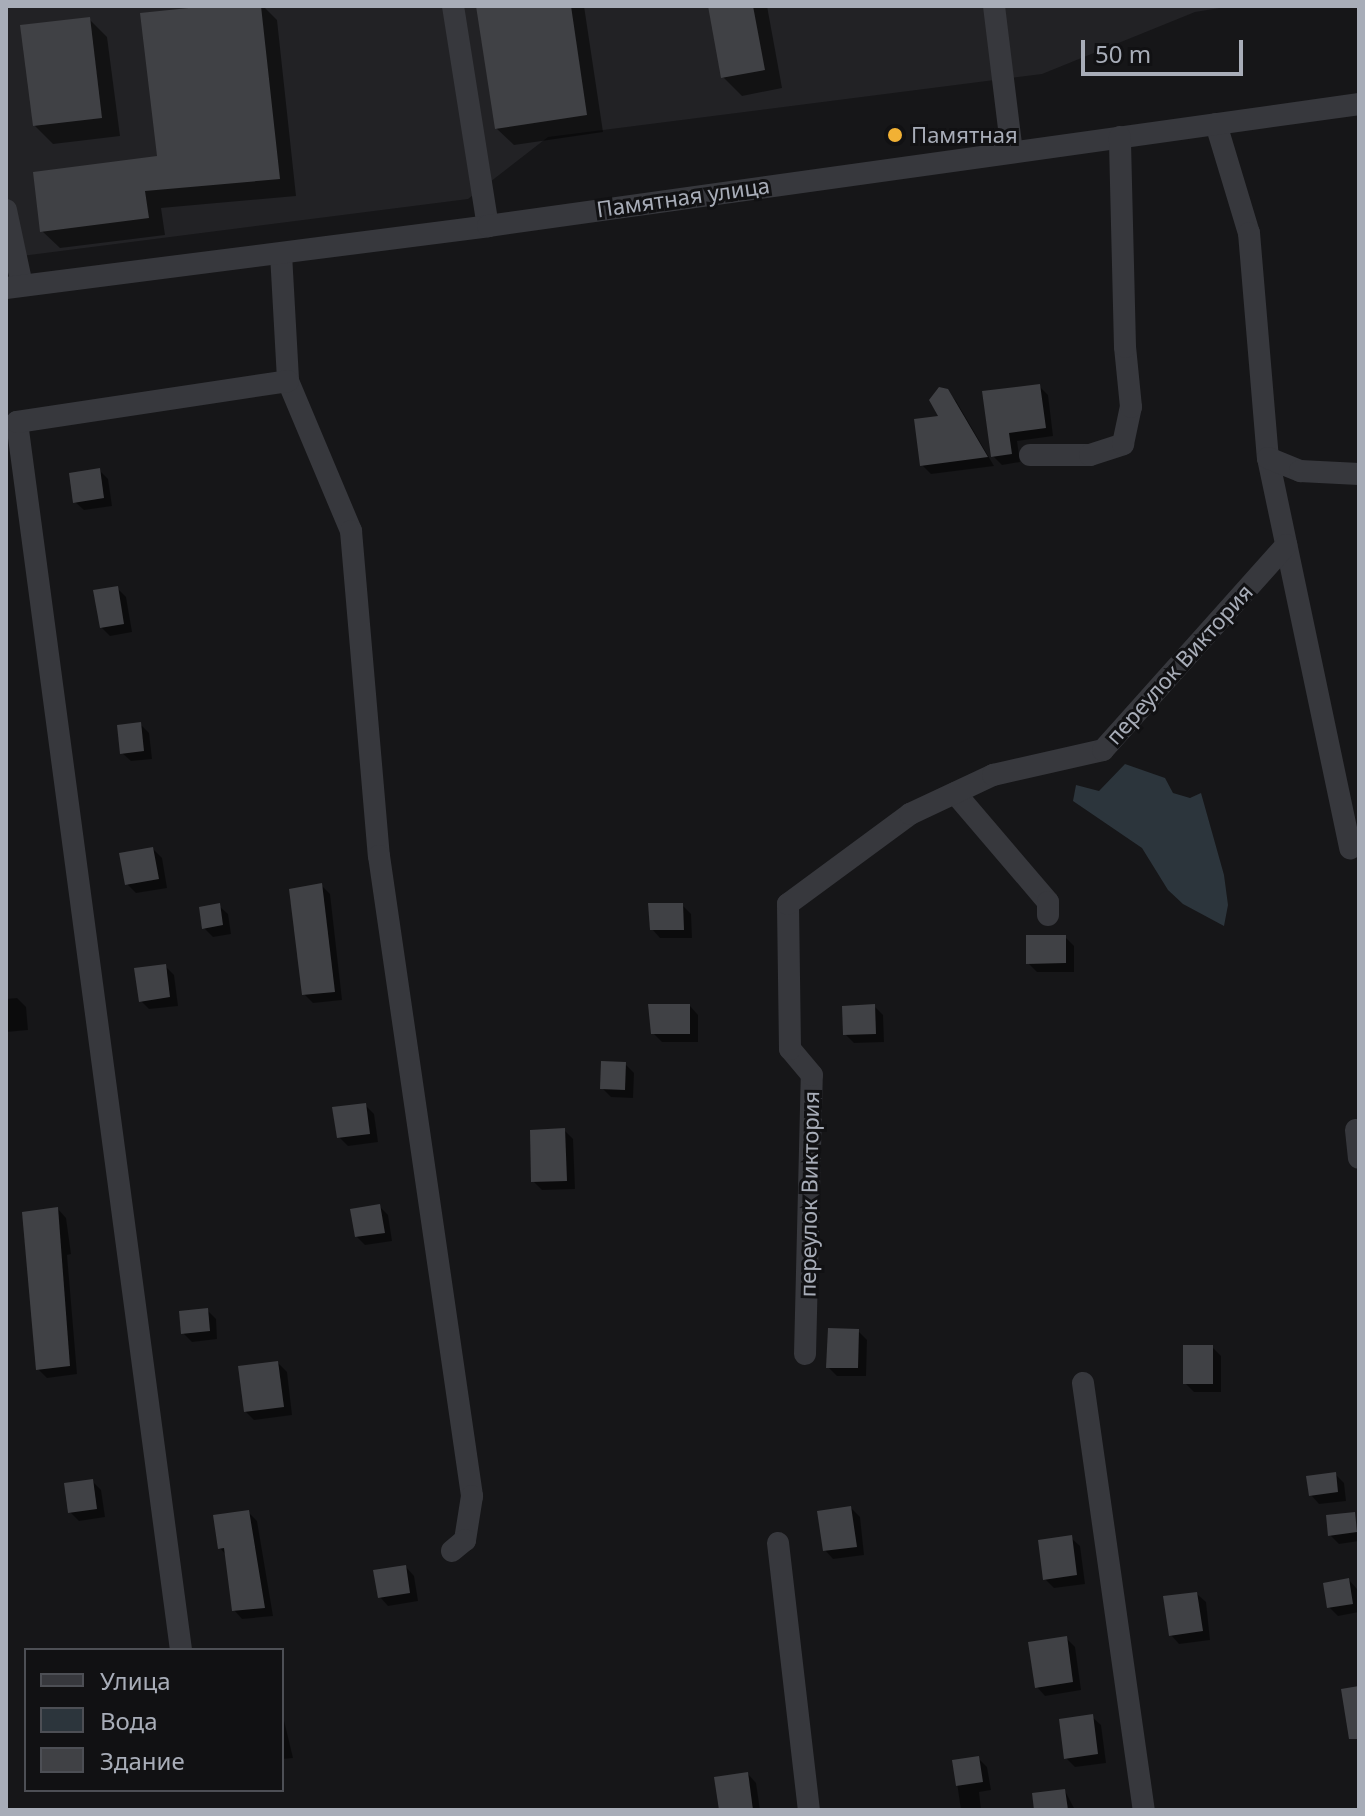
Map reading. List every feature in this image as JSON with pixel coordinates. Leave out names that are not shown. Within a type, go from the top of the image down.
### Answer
[{"type":"street","points":[[453,6],[488,226]]},
{"type":"street","points":[[994,6],[1012,152]]},
{"type":"street","name":"Памятная улица","points":[[14,286],[488,226],[1359,104]]},
{"type":"street","points":[[1216,124],[1249,233],[1268,458],[1350,848]]},
{"type":"street","points":[[1030,455],[1090,455],[1123,444],[1131,407],[1125,347],[1120,137]]},
{"type":"street","points":[[6,210],[14,286]]},
{"type":"street","points":[[281,254],[288,381],[351,531],[379,856],[472,1496],[465,1540],[452,1551]]},
{"type":"street","points":[[181,1648],[11,423],[288,381]]},
{"type":"street","points":[[1268,458],[1300,471],[1359,474]]},
{"type":"street","name":"переулок Виктория","points":[[805,1354],[812,1075],[790,1049],[788,904],[910,814],[993,775],[1103,750],[1286,545]]},
{"type":"street","points":[[955,793],[1048,902],[1048,915]]},
{"type":"street","points":[[1356,1130],[1359,1158]]},
{"type":"street","points":[[1083,1383],[1144,1810]]},
{"type":"street","points":[[778,1543],[809,1810]]},
{"type":"shaded area","points":[[6,6],[1232,6],[1195,12],[1042,74],[548,137],[468,199],[6,258]]},
{"type":"water","points":[[1125,764],[1165,778],[1173,793],[1190,798],[1201,793],[1224,875],[1228,905],[1224,926],[1183,904],[1168,890],[1142,848],[1073,801],[1076,785],[1099,791]]},
{"type":"building","points":[[208,6],[261,6],[280,179],[145,191],[149,218],[40,232],[33,172],[157,156],[140,13]]},
{"type":"building","points":[[476,6],[571,6],[587,115],[495,129]]},
{"type":"building","points":[[708,6],[753,6],[765,70],[721,78]]},
{"type":"building","points":[[90,17],[102,118],[33,126],[20,25]]},
{"type":"building","points":[[1040,384],[1046,428],[1009,433],[1012,454],[991,457],[982,391]]},
{"type":"building","points":[[939,387],[948,389],[988,457],[920,466],[914,419],[938,416],[929,400]]},
{"type":"building","points":[[100,468],[104,498],[73,503],[69,473]]},
{"type":"building","points":[[118,586],[124,624],[100,628],[93,590]]},
{"type":"building","points":[[141,722],[144,751],[120,754],[117,725]]},
{"type":"building","points":[[153,847],[159,879],[125,885],[119,853]]},
{"type":"building","points":[[322,883],[335,992],[302,995],[289,889]]},
{"type":"building","points":[[220,903],[223,925],[202,929],[199,907]]},
{"type":"building","points":[[648,903],[683,903],[684,930],[650,930]]},
{"type":"building","points":[[1026,935],[1066,935],[1066,963],[1026,964]]},
{"type":"building","points":[[166,964],[170,997],[139,1002],[134,968]]},
{"type":"building","points":[[648,1004],[690,1004],[690,1034],[651,1034]]},
{"type":"building","points":[[875,1004],[876,1034],[843,1035],[842,1006]]},
{"type":"building","points":[[601,1061],[626,1062],[625,1090],[600,1089]]},
{"type":"building","points":[[366,1103],[370,1134],[337,1138],[332,1107]]},
{"type":"building","points":[[565,1128],[567,1181],[531,1182],[530,1130]]},
{"type":"building","points":[[380,1204],[385,1233],[355,1237],[350,1209]]},
{"type":"building","points":[[58,1207],[70,1366],[36,1370],[22,1212]]},
{"type":"building","points":[[208,1308],[210,1331],[181,1334],[179,1311]]},
{"type":"building","points":[[828,1328],[859,1329],[858,1368],[826,1368]]},
{"type":"building","points":[[1183,1345],[1213,1345],[1213,1384],[1183,1384]]},
{"type":"building","points":[[278,1361],[284,1407],[244,1412],[238,1366]]},
{"type":"building","points":[[1336,1472],[1338,1492],[1309,1496],[1306,1476]]},
{"type":"building","points":[[93,1479],[97,1509],[68,1513],[64,1483]]},
{"type":"building","points":[[851,1506],[857,1547],[823,1551],[817,1511]]},
{"type":"building","points":[[249,1510],[265,1608],[232,1611],[224,1548],[218,1549],[213,1515]]},
{"type":"building","points":[[1355,1512],[1357,1532],[1328,1536],[1326,1515]]},
{"type":"building","points":[[1072,1535],[1077,1575],[1043,1580],[1038,1540]]},
{"type":"building","points":[[406,1565],[410,1593],[378,1598],[373,1570]]},
{"type":"building","points":[[1349,1578],[1353,1604],[1327,1608],[1323,1583]]},
{"type":"building","points":[[1197,1592],[1203,1631],[1169,1636],[1163,1596]]},
{"type":"building","points":[[1067,1636],[1073,1682],[1035,1688],[1028,1642]]},
{"type":"building","points":[[1359,1686],[1359,1739],[1349,1739],[1341,1689]]},
{"type":"building","points":[[1093,1714],[1098,1754],[1064,1759],[1059,1719]]},
{"type":"building","points":[[979,1756],[983,1782],[956,1786],[952,1760]]},
{"type":"building","points":[[748,1772],[753,1810],[719,1810],[714,1777]]},
{"type":"building","points":[[1065,1789],[1068,1810],[1034,1810],[1032,1793]]},
{"type":"place","name":"Памятная","points":[[895,135]]}]
